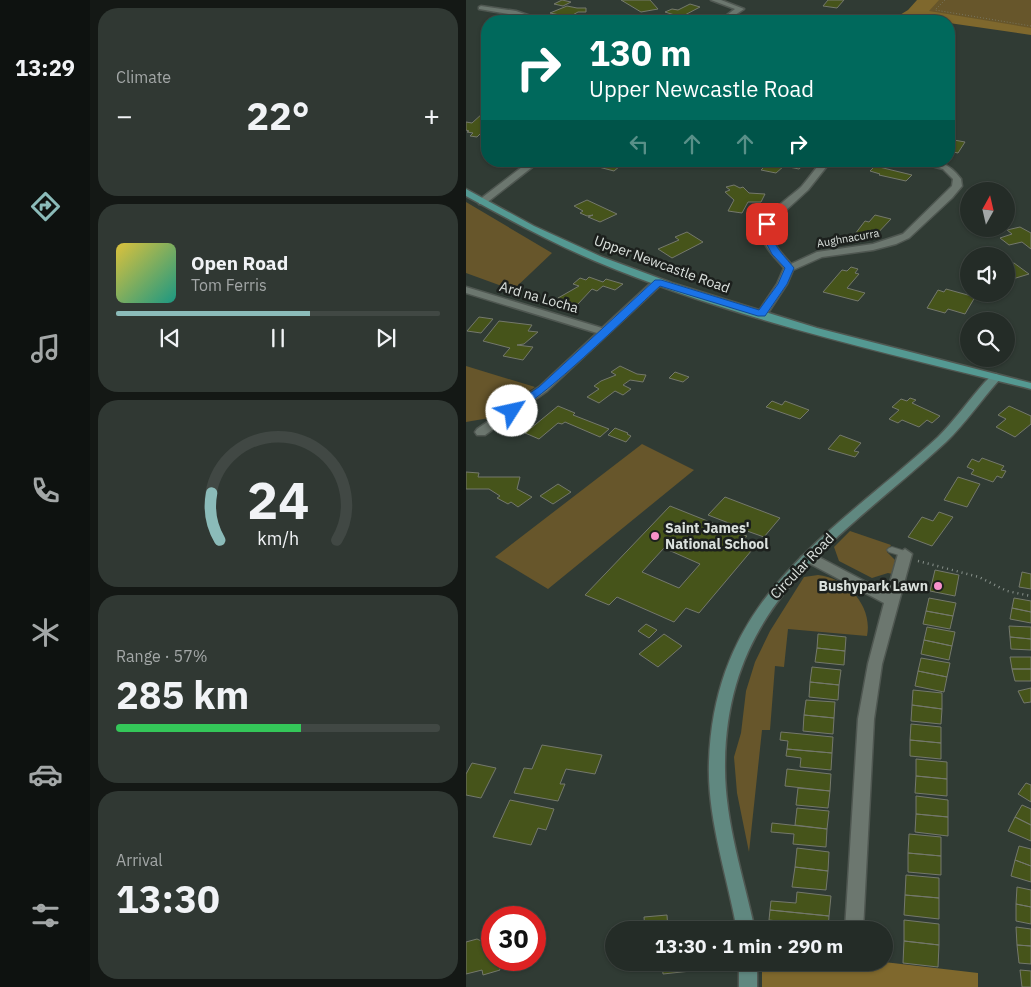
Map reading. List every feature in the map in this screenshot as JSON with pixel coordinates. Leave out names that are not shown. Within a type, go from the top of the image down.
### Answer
[{"type":"main road","name":"Upper Newcastle Road","points":[[466,192],[542,234],[658,282],[762,314],[1031,386]]},
{"type":"street","points":[[714,0],[740,9],[731,15]]},
{"type":"street","points":[[481,8],[522,15]]},
{"type":"street","points":[[482,202],[528,167]]},
{"type":"street","points":[[762,314],[782,284],[789,268],[775,252],[766,235],[766,228],[774,213],[805,188],[821,167]]},
{"type":"street","name":"Aughnacurra","points":[[789,268],[820,254],[870,248],[893,242],[906,236],[950,196],[957,183],[954,173],[946,167]]},
{"type":"street","points":[[481,432],[543,389],[658,282]]},
{"type":"street","name":"Ard na Locha","points":[[466,290],[604,332]]},
{"type":"street","name":"Circular Road","points":[[744,921],[727,841],[717,764],[720,722],[726,692],[736,661],[755,620],[780,585],[808,556],[943,438],[961,420],[996,377]]},
{"type":"street","points":[[855,921],[866,719],[873,672],[891,601],[900,554]]},
{"type":"street","points":[[808,556],[891,601]]},
{"type":"street","points":[[748,971],[748,987]]},
{"type":"path","points":[[945,0],[935,10],[1031,26]]},
{"type":"path","points":[[900,554],[968,574],[1006,591],[1031,596]]},
{"type":"shaded area","points":[[917,0],[939,0],[929,11],[953,15],[900,15],[908,10]]},
{"type":"shaded area","points":[[926,0],[1031,0],[1031,33],[955,20],[955,15],[916,14]]},
{"type":"shaded area","points":[[955,15],[1031,28],[1031,35],[955,24]]},
{"type":"shaded area","points":[[466,202],[552,253],[513,290],[466,273]]},
{"type":"shaded area","points":[[466,366],[535,387],[489,418],[466,422]]},
{"type":"shaded area","points":[[642,444],[694,470],[548,589],[495,557]]},
{"type":"shaded area","points":[[850,531],[891,545],[887,552],[895,560],[892,574],[888,573],[872,578],[839,561],[834,547]]},
{"type":"shaded area","points":[[818,575],[829,577],[839,582],[856,595],[866,614],[867,636],[788,629],[784,667],[775,666],[770,730],[762,730],[749,852],[737,793],[734,757],[741,733],[746,691],[755,662],[770,631],[804,577]]},
{"type":"shaded area","points":[[893,963],[978,973],[978,987],[762,987],[762,971],[893,971]]},
{"type":"building","points":[[562,0],[571,2],[563,6],[554,4]]},
{"type":"building","points":[[621,0],[650,0],[658,9],[641,12]]},
{"type":"building","points":[[828,0],[844,0],[837,8],[823,6]]},
{"type":"building","points":[[690,4],[700,7],[685,15],[675,15],[665,12],[672,9],[678,10]]},
{"type":"building","points":[[567,6],[586,8],[586,12],[578,12],[573,15],[550,13]]},
{"type":"building","points":[[481,115],[481,133],[477,137],[470,136],[473,133],[466,130],[466,122],[472,123]]},
{"type":"building","points":[[955,140],[965,142],[958,153],[955,152]]},
{"type":"building","points":[[599,167],[619,167],[614,171]]},
{"type":"building","points":[[764,167],[783,167],[776,173],[761,170]]},
{"type":"building","points":[[874,167],[879,167],[912,175],[906,181],[870,171]]},
{"type":"building","points":[[734,185],[740,188],[743,187],[749,193],[765,194],[761,202],[748,202],[742,213],[728,211],[734,200],[725,192],[730,190],[726,187]]},
{"type":"building","points":[[587,200],[617,214],[600,222],[588,217],[593,215],[587,216],[580,213],[583,211],[574,206]]},
{"type":"building","points":[[875,215],[891,219],[873,238],[855,234],[865,221],[869,222]]},
{"type":"building","points":[[1020,227],[1031,233],[1031,249],[1022,242],[1009,245],[1000,238],[1015,238],[1015,228]]},
{"type":"building","points":[[687,232],[703,242],[672,258],[658,249],[679,240],[675,237]]},
{"type":"building","points":[[1015,264],[1029,274],[1015,278]]},
{"type":"building","points":[[851,267],[858,269],[855,273],[859,274],[847,288],[865,293],[858,301],[823,292],[842,270],[847,271]]},
{"type":"building","points":[[589,277],[603,282],[606,279],[623,284],[615,290],[603,286],[597,291],[592,289],[577,305],[558,298],[579,286],[573,284],[580,278],[586,280]]},
{"type":"building","points":[[946,289],[960,293],[960,302],[972,302],[966,312],[960,313],[948,309],[945,313],[927,308],[938,290],[944,292]]},
{"type":"building","points":[[479,317],[493,319],[481,333],[467,331]]},
{"type":"building","points":[[499,321],[532,325],[528,331],[538,332],[524,344],[517,345],[533,347],[523,360],[503,356],[510,348],[483,341]]},
{"type":"building","points":[[620,366],[637,374],[646,375],[643,382],[630,380],[623,385],[631,389],[623,395],[615,391],[599,403],[587,397],[599,389],[594,386],[616,375],[611,372]]},
{"type":"building","points":[[675,372],[689,377],[683,382],[669,378]]},
{"type":"building","points":[[910,398],[916,400],[912,403],[940,416],[932,423],[927,420],[919,427],[902,420],[898,423],[889,419],[899,410],[892,407],[901,399],[907,401]]},
{"type":"building","points":[[772,401],[782,405],[785,401],[809,410],[800,419],[766,407]]},
{"type":"building","points":[[558,406],[575,413],[573,415],[609,429],[600,437],[565,422],[562,424],[558,423],[539,439],[525,433]]},
{"type":"building","points":[[1009,406],[1031,416],[1031,424],[1015,437],[996,427],[1006,419],[998,415]]},
{"type":"building","points":[[615,428],[631,436],[626,442],[608,435]]},
{"type":"building","points":[[840,435],[861,443],[854,451],[859,452],[855,457],[828,449]]},
{"type":"building","points":[[982,458],[1004,466],[1001,470],[1006,471],[1002,478],[997,476],[993,482],[971,474],[974,470],[967,467],[972,459],[979,462]]},
{"type":"building","points":[[466,472],[479,473],[478,477],[520,477],[517,489],[532,497],[518,507],[511,502],[508,504],[497,498],[500,496],[489,489],[466,489]]},
{"type":"building","points":[[958,477],[980,484],[967,507],[944,500]]},
{"type":"building","points":[[558,484],[571,492],[553,504],[540,496]]},
{"type":"building","points":[[725,497],[780,518],[764,537],[747,531],[743,535],[747,536],[739,545],[752,550],[699,613],[686,608],[674,622],[617,597],[609,605],[585,595],[670,506],[735,532],[739,527],[708,515]],"holes":[[[664,548],[700,564],[679,588],[642,572]]]},
{"type":"building","points":[[939,512],[953,517],[932,546],[908,537],[922,517],[933,521]]},
{"type":"building","points":[[935,570],[959,575],[955,596],[930,591]]},
{"type":"building","points":[[1022,572],[1031,574],[1031,589],[1019,587]]},
{"type":"building","points":[[929,598],[956,603],[953,616],[926,611]]},
{"type":"building","points":[[1014,598],[1031,601],[1031,612],[1012,608]]},
{"type":"building","points":[[1012,608],[1031,612],[1031,623],[1010,619]]},
{"type":"building","points":[[926,611],[953,616],[950,629],[923,624]]},
{"type":"building","points":[[646,624],[657,630],[649,638],[638,631]]},
{"type":"building","points":[[1009,626],[1031,627],[1031,639],[1010,637]]},
{"type":"building","points":[[927,627],[955,632],[952,646],[924,640]]},
{"type":"building","points":[[664,634],[682,646],[658,667],[639,654]]},
{"type":"building","points":[[818,634],[846,637],[845,651],[817,648]]},
{"type":"building","points":[[1010,637],[1031,639],[1031,650],[1011,649]]},
{"type":"building","points":[[924,640],[952,646],[949,660],[921,654]]},
{"type":"building","points":[[817,648],[845,651],[844,665],[815,662]]},
{"type":"building","points":[[1010,657],[1031,657],[1031,669],[1012,669]]},
{"type":"building","points":[[921,658],[950,663],[947,677],[918,671]]},
{"type":"building","points":[[812,667],[841,670],[839,685],[810,682]]},
{"type":"building","points":[[1012,669],[1031,669],[1031,681],[1015,681]]},
{"type":"building","points":[[918,671],[947,677],[944,692],[915,686]]},
{"type":"building","points":[[810,682],[839,685],[838,700],[809,697]]},
{"type":"building","points":[[1031,688],[1031,702],[1024,703],[1018,691]]},
{"type":"building","points":[[913,690],[942,693],[942,709],[912,705]]},
{"type":"building","points":[[806,700],[835,702],[834,718],[804,715]]},
{"type":"building","points":[[912,705],[942,709],[941,724],[911,721]]},
{"type":"building","points":[[804,715],[834,718],[833,734],[803,731]]},
{"type":"building","points":[[911,724],[941,727],[941,743],[910,740]]},
{"type":"building","points":[[781,732],[833,737],[832,753],[787,749],[788,741],[780,740]]},
{"type":"building","points":[[910,740],[941,743],[941,759],[910,756]]},
{"type":"building","points":[[542,745],[602,755],[595,774],[566,769],[560,784],[565,784],[558,801],[514,793],[524,768],[532,769]]},
{"type":"building","points":[[787,749],[832,753],[831,770],[800,767],[801,758],[786,756]]},
{"type":"building","points":[[916,759],[947,762],[947,779],[916,776]]},
{"type":"building","points":[[472,763],[496,768],[481,798],[466,795],[466,774]]},
{"type":"building","points":[[787,769],[831,774],[830,791],[785,786]]},
{"type":"building","points":[[916,776],[947,779],[947,796],[915,793]]},
{"type":"building","points":[[1026,783],[1031,785],[1031,802],[1018,794]]},
{"type":"building","points":[[798,788],[830,791],[828,808],[796,805]]},
{"type":"building","points":[[916,796],[948,800],[948,817],[916,814]]},
{"type":"building","points":[[510,800],[554,809],[546,830],[538,828],[531,845],[493,837]]},
{"type":"building","points":[[1022,805],[1031,809],[1031,825],[1015,817]]},
{"type":"building","points":[[797,808],[829,811],[827,829],[795,825]]},
{"type":"building","points":[[916,814],[948,817],[948,836],[915,832]]},
{"type":"building","points":[[1015,817],[1031,825],[1031,841],[1008,831]]},
{"type":"building","points":[[772,823],[827,829],[826,847],[793,844],[794,834],[771,832]]},
{"type":"building","points":[[909,834],[941,837],[941,856],[908,853]]},
{"type":"building","points":[[1019,846],[1031,849],[1031,866],[1015,860]]},
{"type":"building","points":[[797,848],[829,852],[828,871],[795,867]]},
{"type":"building","points":[[908,853],[941,856],[941,875],[908,872]]},
{"type":"building","points":[[1015,860],[1031,866],[1031,882],[1011,876]]},
{"type":"building","points":[[795,867],[828,871],[826,890],[792,887]]},
{"type":"building","points":[[906,875],[939,878],[939,898],[905,895]]},
{"type":"building","points":[[1017,887],[1031,890],[1031,907],[1016,904]]},
{"type":"building","points":[[797,892],[831,896],[829,916],[770,910],[771,901],[796,903]]},
{"type":"building","points":[[905,895],[939,898],[939,919],[904,915]]},
{"type":"building","points":[[1016,904],[1031,907],[1031,924],[1016,921]]},
{"type":"building","points":[[770,910],[829,916],[829,921],[769,920]]},
{"type":"building","points":[[667,915],[667,921],[644,921],[644,917]]},
{"type":"building","points":[[904,920],[939,924],[939,945],[904,941]]},
{"type":"building","points":[[1016,927],[1031,929],[1031,946],[1017,945]]},
{"type":"building","points":[[477,939],[481,941],[481,970],[466,974],[466,942]]},
{"type":"building","points":[[904,941],[939,945],[938,967],[903,963]]},
{"type":"building","points":[[1017,945],[1031,946],[1031,964],[1019,963]]},
{"type":"building","points":[[1020,970],[1031,971],[1031,987],[1022,987]]},
{"type":"building","points":[[482,971],[497,971],[483,975]]},
{"type":"building","points":[[663,971],[691,971],[663,974]]},
{"type":"place","name":"Saint James' National School","points":[[655,536]]},
{"type":"place","name":"Bushypark Lawn","points":[[938,586]]},
{"type":"route","points":[[512,411],[543,389],[658,282],[682,291],[762,314],[782,284],[789,268],[775,252],[766,235],[767,224]]}]
